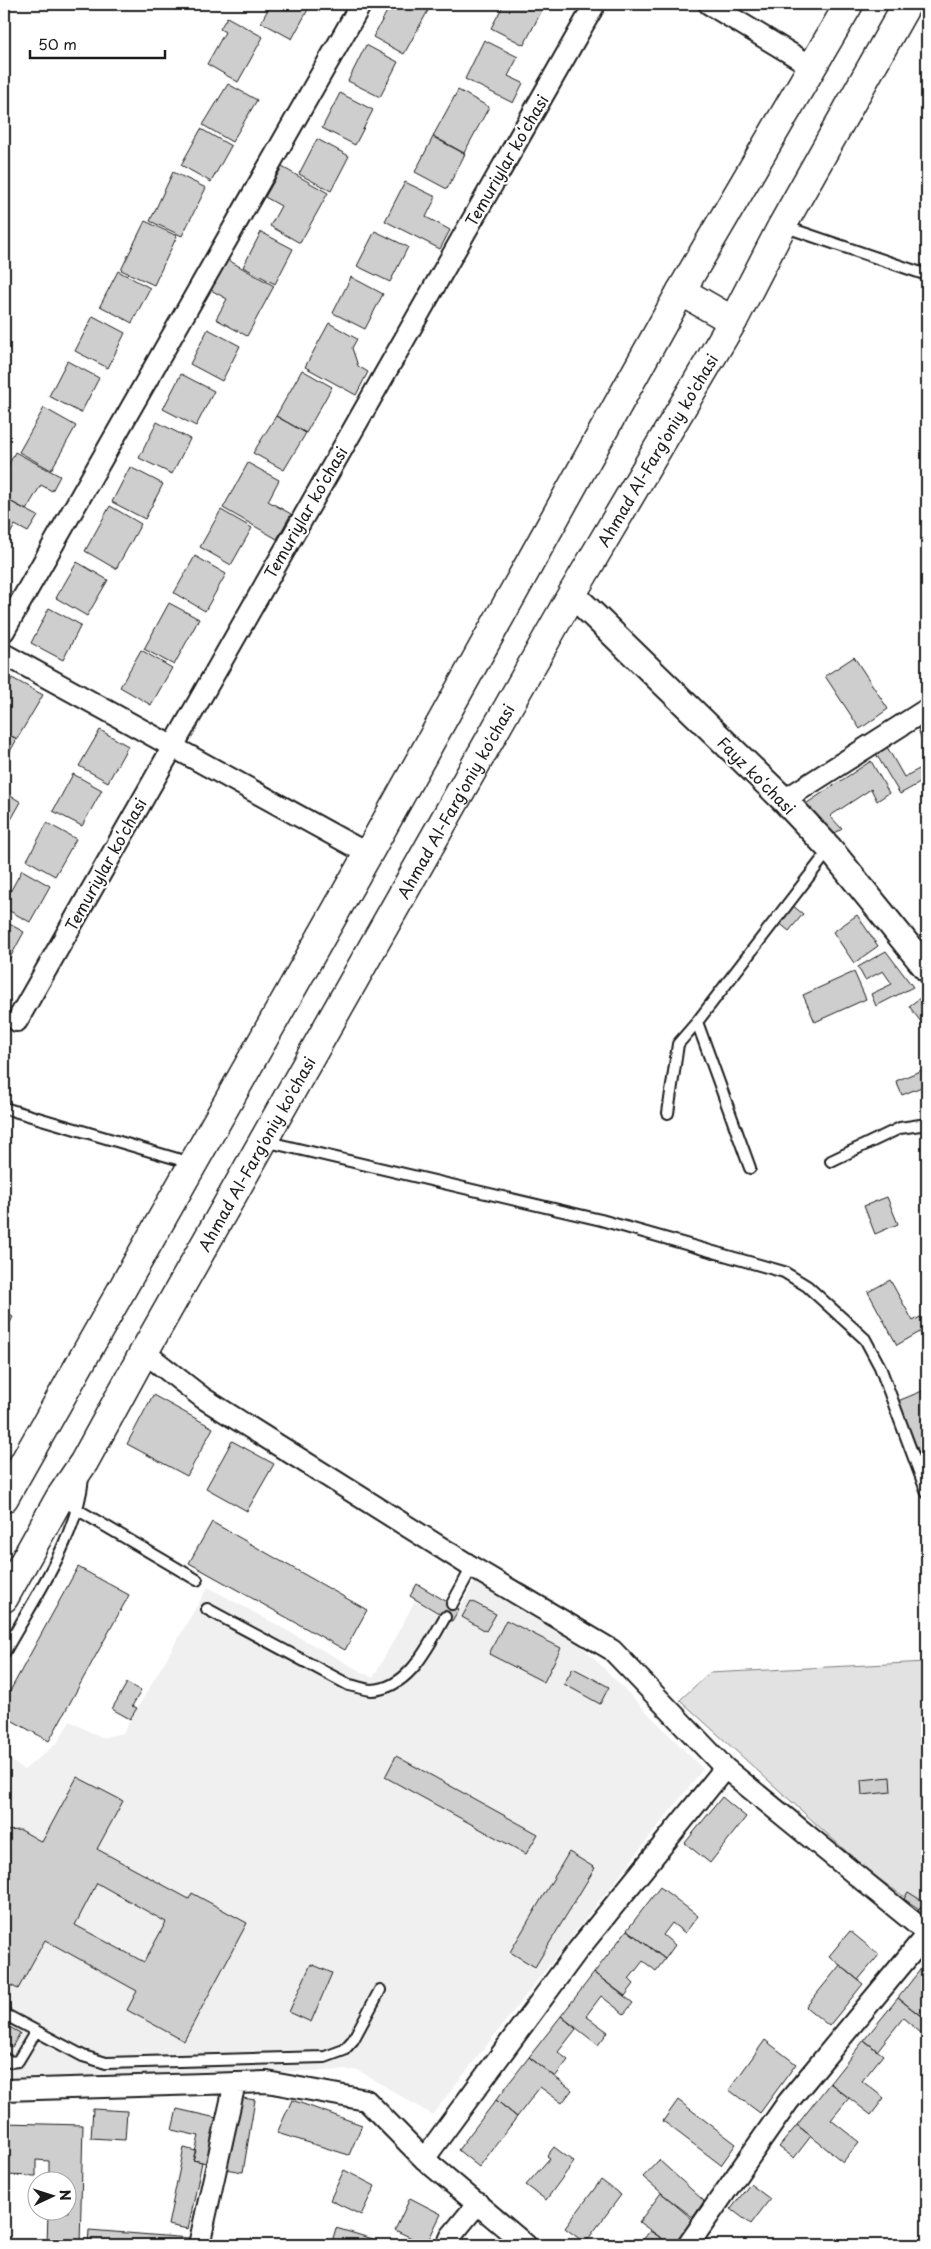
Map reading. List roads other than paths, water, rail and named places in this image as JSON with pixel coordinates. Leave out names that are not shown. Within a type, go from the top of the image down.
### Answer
[{"type":"highway","points":[[4,1498],[368,854],[681,291],[849,4]]},
{"type":"highway","name":"Ahmad Al-Farg'oniy ko'chasi","points":[[4,1598],[69,1504],[84,1462],[144,1352],[572,594],[733,321],[782,226],[907,4]]},
{"type":"highway","points":[[681,291],[733,321]]},
{"type":"street","points":[[4,631],[361,4]]},
{"type":"street","name":"Temuriylar koʻchasi","points":[[17,1021],[595,4]]},
{"type":"street","points":[[709,4],[813,67]]},
{"type":"street","name":"Fayz koʻchasi","points":[[572,594],[784,800],[830,849],[927,969]]},
{"type":"street","points":[[4,654],[171,748],[368,854]]},
{"type":"street","points":[[784,800],[927,709]]},
{"type":"street","points":[[144,1352],[203,1398],[472,1568],[612,1650],[725,1768],[927,1934],[788,2102],[688,2245]]},
{"type":"street","points":[[424,2159],[578,1950],[725,1768]]},
{"type":"street","points":[[4,2090],[267,2082],[366,2100],[424,2159],[526,2245]]},
{"type":"street","points":[[199,2245],[235,2083]]},
{"type":"street","points":[[447,2245],[451,2236],[478,2203]]},
{"type":"lane","points":[[782,226],[927,275]]},
{"type":"lane","points":[[668,1113],[678,1044],[830,849]]},
{"type":"lane","points":[[697,1022],[750,1168]]},
{"type":"lane","points":[[4,1108],[192,1163]]},
{"type":"lane","points":[[831,1161],[900,1128],[927,1124]]},
{"type":"lane","points":[[263,1140],[601,1220],[784,1272],[807,1286],[865,1340],[880,1367],[927,1493]]},
{"type":"lane","points":[[69,1504],[197,1580]]},
{"type":"lane","points":[[4,1654],[69,1534],[69,1504]]},
{"type":"lane","points":[[452,1604],[472,1568]]},
{"type":"lane","points":[[207,1609],[349,1685],[370,1690],[387,1687],[404,1677],[423,1656],[445,1617]]},
{"type":"lane","points":[[4,2014],[83,2056],[106,2063],[325,2056],[344,2050],[353,2040],[380,1990]]},
{"type":"lane","points":[[4,2058],[10,2062],[18,2061],[36,2031]]}]
